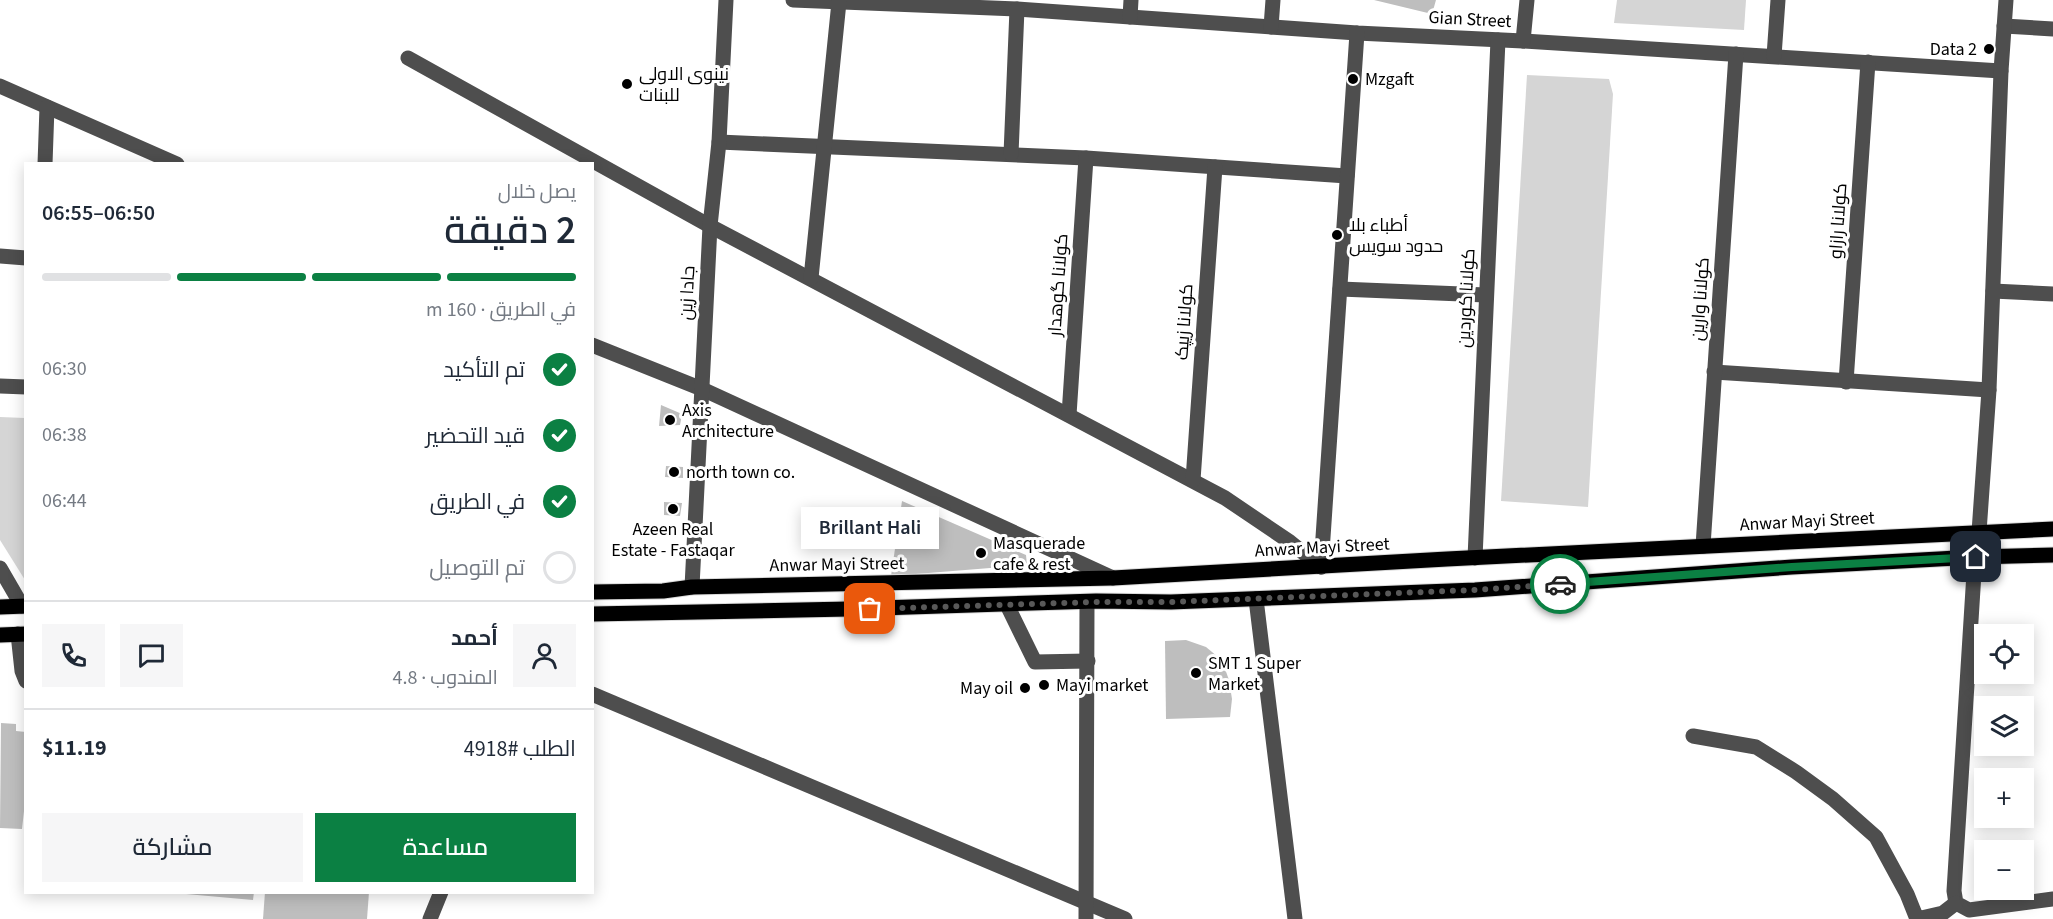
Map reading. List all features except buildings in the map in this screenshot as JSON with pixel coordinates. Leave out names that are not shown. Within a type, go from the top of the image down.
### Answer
[{"type":"main road","name":"Anwar Mayi Street","points":[[594,592],[663,591],[693,587],[1113,578],[2053,529]]},
{"type":"main road","points":[[594,614],[1256,599],[1475,590],[1780,568],[2053,555]]},
{"type":"main road","points":[[848,584],[849,609]]},
{"type":"main road","points":[[0,607],[24,606]]},
{"type":"main road","points":[[0,635],[22,634]]},
{"type":"street","name":"جادا زین","points":[[693,587],[710,226],[719,142],[726,0]]},
{"type":"street","name":"Gian Street","points":[[793,0],[1017,9],[1357,33],[2001,70]]},
{"type":"street","points":[[1130,17],[1131,0]]},
{"type":"street","points":[[1272,27],[1273,0]]},
{"type":"street","points":[[1523,41],[1527,0]]},
{"type":"street","points":[[1774,56],[1778,0]]},
{"type":"street","points":[[1979,532],[1989,390],[2001,70],[2006,0]]},
{"type":"street","points":[[811,278],[839,2]]},
{"type":"street","points":[[1011,154],[1017,9]]},
{"type":"street","points":[[2004,26],[2053,29]]},
{"type":"street","points":[[1321,567],[1357,33]]},
{"type":"street","name":"کولانا کوردین","points":[[1475,558],[1498,40]]},
{"type":"street","name":"کولانا وارین","points":[[1702,546],[1736,54]]},
{"type":"street","points":[[408,58],[710,226],[1193,480],[1258,519],[1321,567]]},
{"type":"street","name":"کولانا رازاو","points":[[1846,382],[1868,62]]},
{"type":"street","points":[[0,86],[172,162]]},
{"type":"street","points":[[45,162],[47,107]]},
{"type":"street","points":[[719,142],[1086,158],[1347,176]]},
{"type":"street","name":"کولانا گوهدار","points":[[1069,415],[1086,158]]},
{"type":"street","name":"کولانا زیپک","points":[[1193,480],[1215,167]]},
{"type":"street","points":[[0,256],[24,258]]},
{"type":"street","points":[[1340,289],[1486,295]]},
{"type":"street","points":[[1993,291],[2053,294]]},
{"type":"street","points":[[594,346],[702,388],[1113,578]]},
{"type":"street","points":[[1714,372],[1989,390]]},
{"type":"street","points":[[0,386],[24,387]]},
{"type":"street","points":[[1956,903],[1954,891],[1976,557]]},
{"type":"street","points":[[0,568],[24,606]]},
{"type":"street","points":[[1256,599],[1296,919]]},
{"type":"street","points":[[1086,919],[1087,602]]},
{"type":"street","points":[[1007,605],[1035,662],[1088,661]]},
{"type":"street","points":[[22,634],[24,676]]},
{"type":"street","points":[[594,695],[1125,919]]},
{"type":"street","points":[[1693,736],[1756,747],[1833,799],[1876,837],[1907,894],[1917,919]]},
{"type":"street","points":[[430,919],[440,894]]},
{"type":"street","points":[[1956,903],[1969,910],[2053,899]]},
{"type":"street","points":[[1910,919],[1942,913],[1956,903]]},
{"type":"shaded area","points":[[1617,0],[1746,0],[1744,30],[1614,23]]},
{"type":"shaded area","points":[[1527,75],[1609,79],[1613,94],[1588,507],[1501,501]]},
{"type":"shaded area","points":[[0,417],[24,418],[24,578],[0,540]]},
{"type":"way so far","points":[[870,609],[1171,602],[1475,590],[1560,584]]},
{"type":"place","name":"Data 2","points":[[1989,49]]},
{"type":"place","name":"Mzgaft","points":[[1353,79]]},
{"type":"place","name":"نينوى الاولى للبنات","points":[[627,84]]},
{"type":"place","name":"أطباء بلا حدود سويس","points":[[1337,235]]},
{"type":"place","name":"Axis Architecture","points":[[670,420]]},
{"type":"place","name":"north town co.","points":[[674,472]]},
{"type":"place","name":"Azeen Real Estate - Fastaqar","points":[[673,509]]},
{"type":"place","name":"Masquerade cafe & rest","points":[[981,553]]},
{"type":"place","name":"Brillant Hali","points":[[870,609]]},
{"type":"place","name":"SMT 1 Super Market","points":[[1196,673]]},
{"type":"place","name":"Mayi market","points":[[1044,685]]},
{"type":"place","name":"May oil","points":[[1025,688]]},
{"type":"route","points":[[1560,584],[1792,567],[1976,557]]}]
